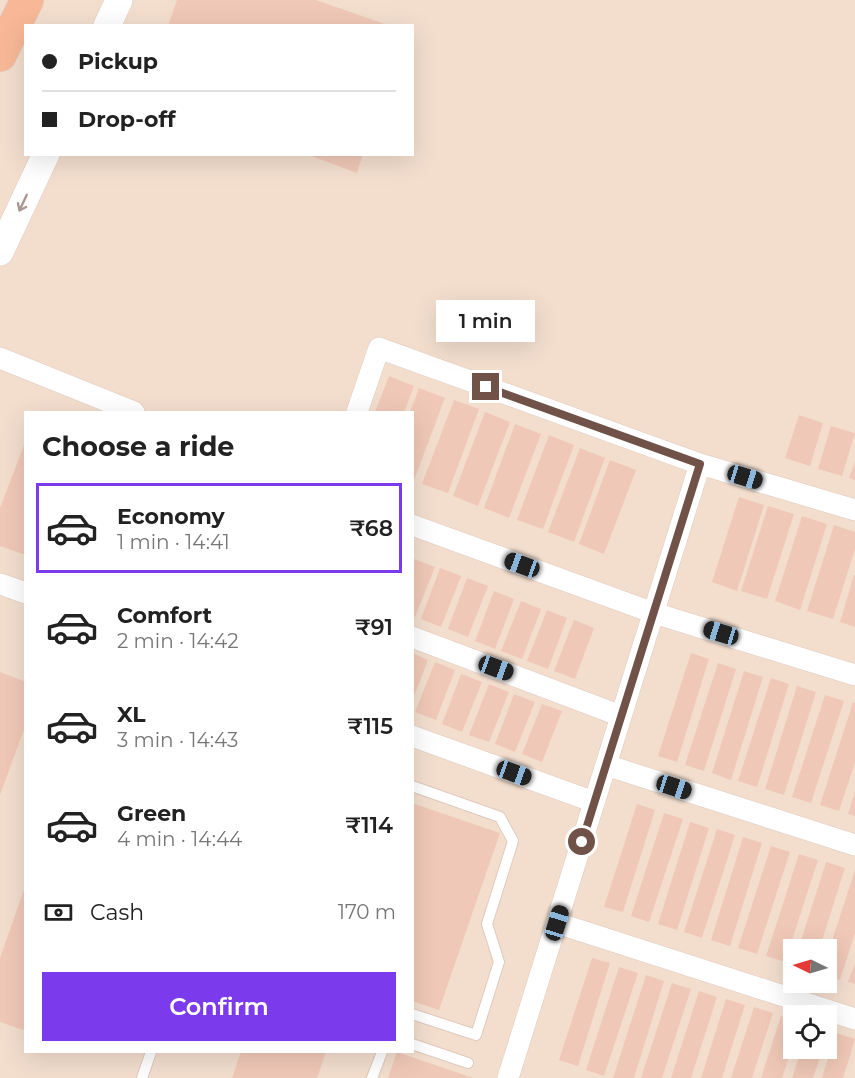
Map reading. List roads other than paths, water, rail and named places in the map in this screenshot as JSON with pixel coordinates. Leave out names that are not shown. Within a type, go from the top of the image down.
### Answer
[{"type":"highway","points":[[0,55],[27,0]]},
{"type":"street","points":[[108,24],[119,0]]},
{"type":"street","points":[[0,252],[45,156]]},
{"type":"street","points":[[357,411],[380,348],[700,464],[855,510]]},
{"type":"street","points":[[0,358],[132,411]]},
{"type":"street","points":[[508,1078],[700,464]]},
{"type":"street","points":[[414,526],[654,613],[855,675]]},
{"type":"street","points":[[0,584],[24,592]]},
{"type":"street","points":[[414,638],[621,716]]},
{"type":"street","points":[[414,737],[594,802]]},
{"type":"street","points":[[606,765],[855,845]]},
{"type":"street","points":[[557,923],[855,1019]]},
{"type":"lane","points":[[414,787],[500,818],[513,841],[487,924],[499,962],[476,1035],[414,1015]]},
{"type":"lane","points":[[414,1045],[468,1063]]},
{"type":"lane","points":[[142,1078],[151,1053]]},
{"type":"lane","points":[[372,1078],[382,1053]]}]
